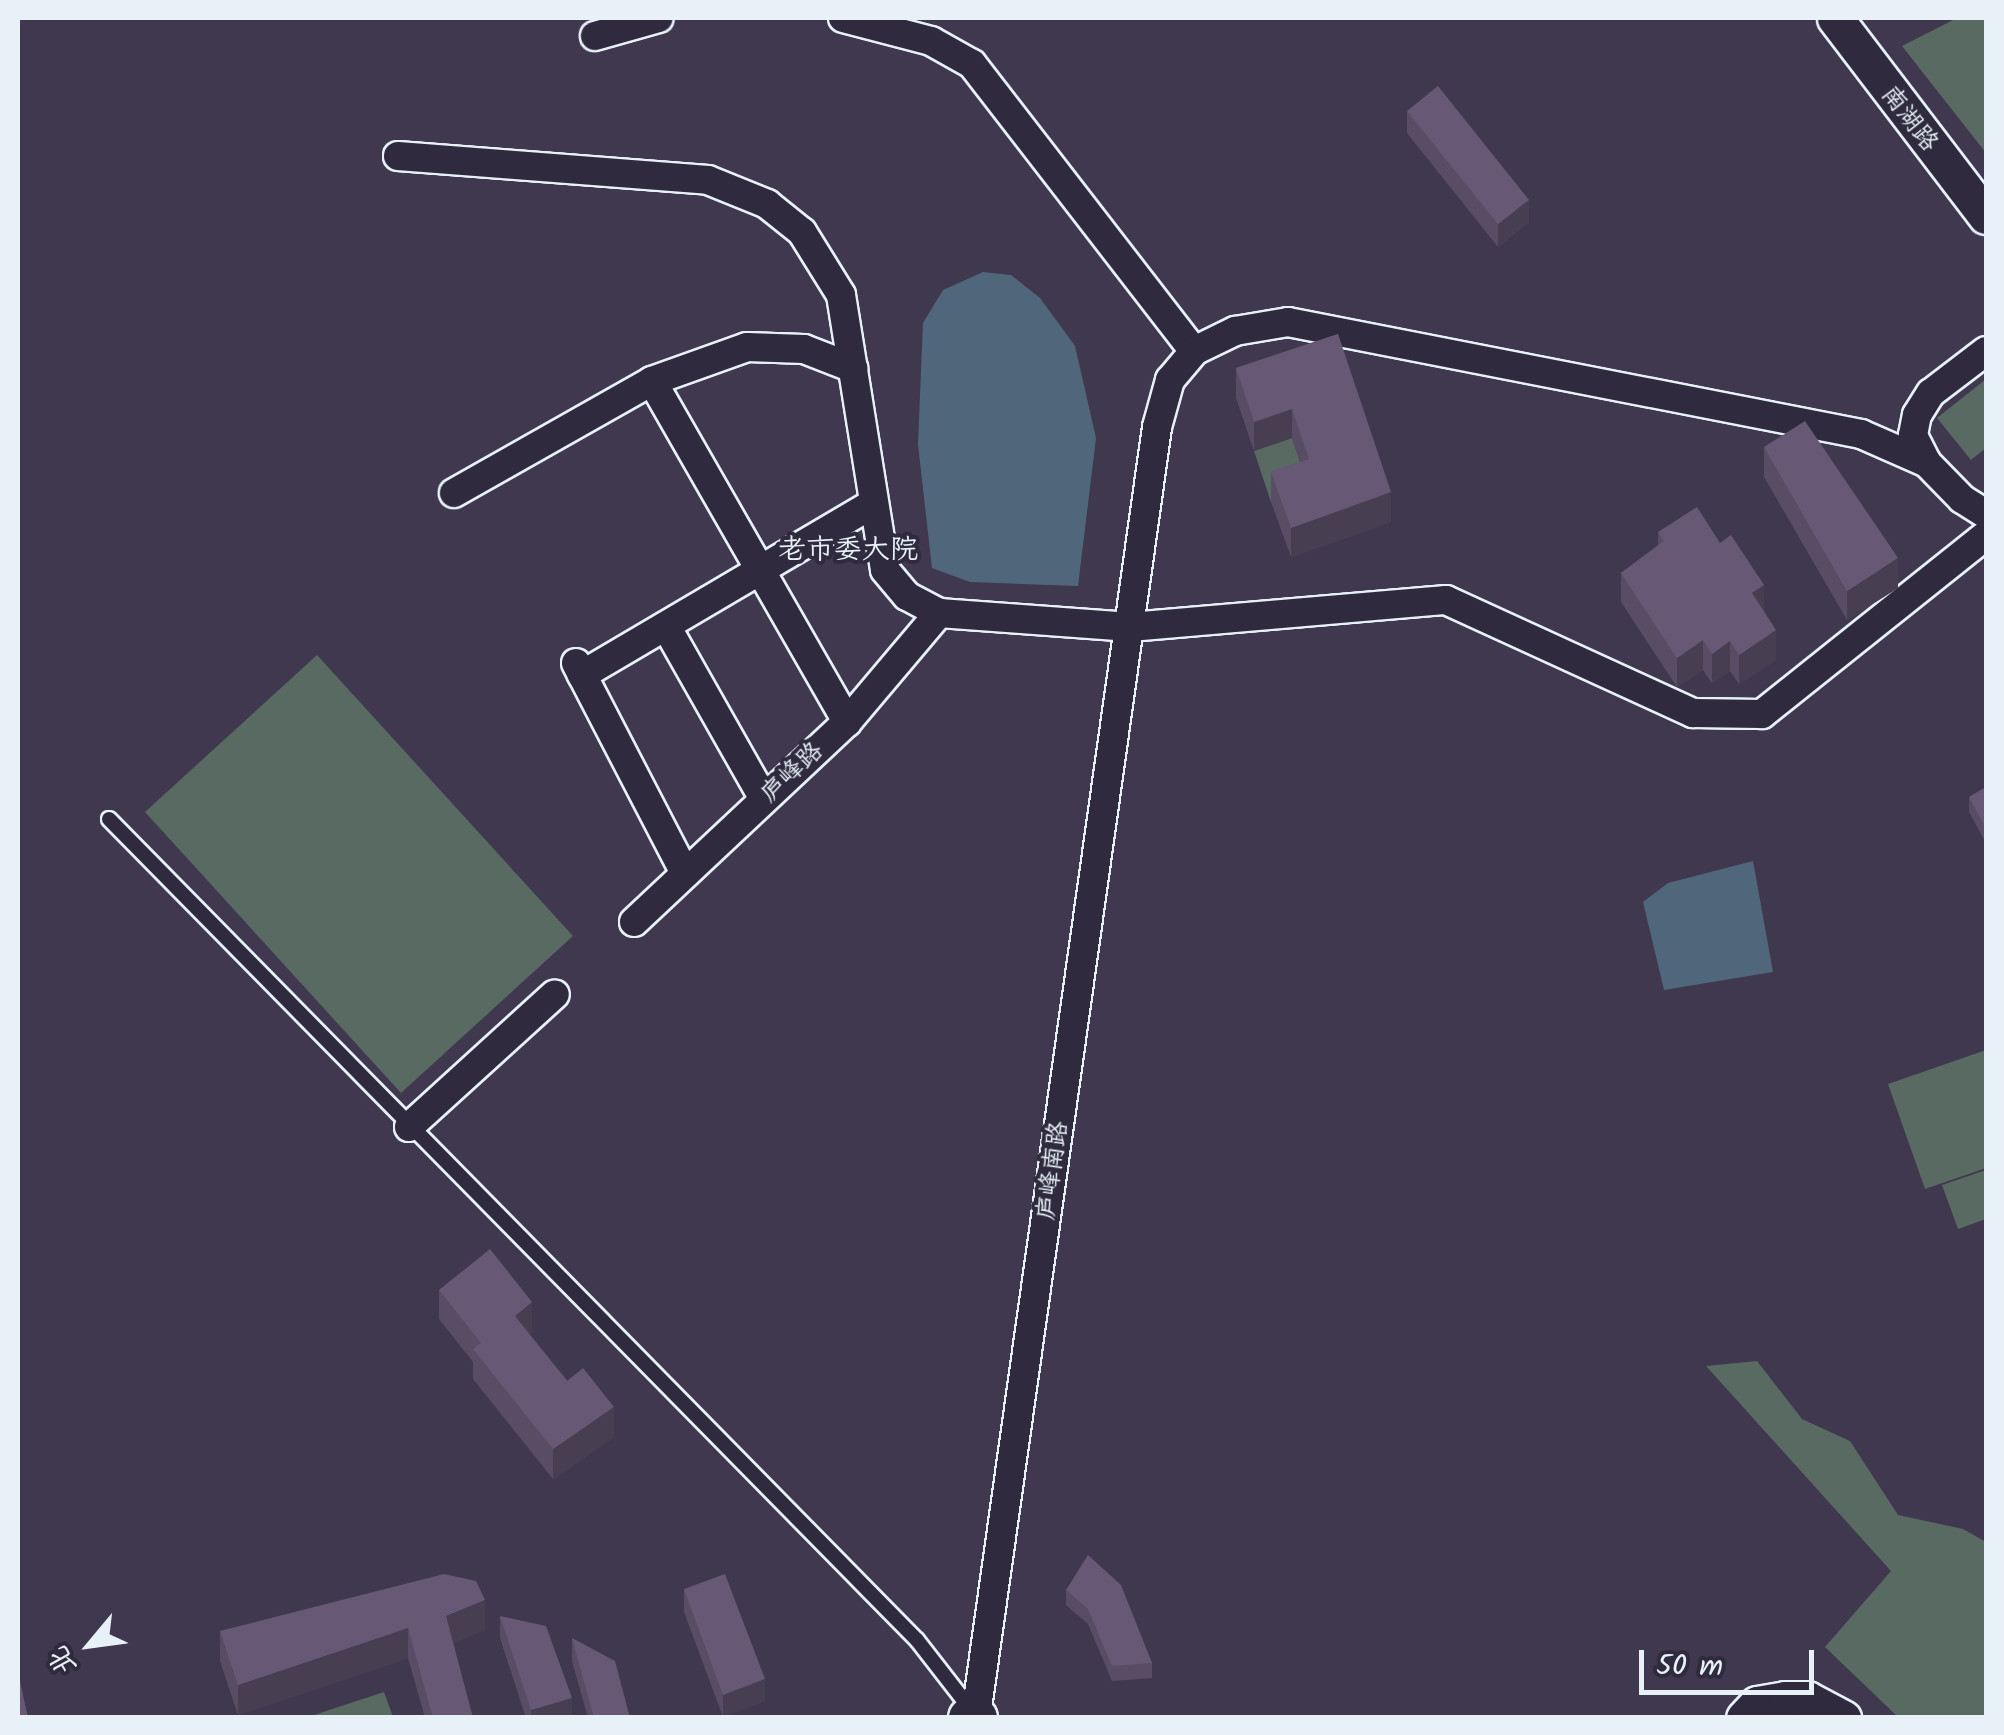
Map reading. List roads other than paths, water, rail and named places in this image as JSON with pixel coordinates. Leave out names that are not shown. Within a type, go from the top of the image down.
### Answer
[{"type":"street","points":[[595,36],[659,18]]},
{"type":"street","points":[[842,18],[931,41],[972,64],[1194,352],[1235,331],[1288,322],[1861,434],[1926,463]]},
{"type":"street","name":"南湖路","points":[[1835,18],[1986,216]]},
{"type":"street","points":[[398,156],[708,180],[738,188],[802,232],[841,296],[871,504],[885,570],[907,596],[939,613],[1130,626],[1446,600],[1693,713],[1762,714],[1986,535]]},
{"type":"street","points":[[454,493],[652,381],[773,343],[854,368]]},
{"type":"street","points":[[1986,351],[1931,392],[1917,415],[1913,436],[1926,463],[1962,499],[1986,514]]},
{"type":"street","name":"庐峰南路","points":[[974,1717],[1157,427],[1170,380],[1194,352]]},
{"type":"street","points":[[652,381],[848,722]]},
{"type":"street","points":[[685,873],[579,669],[666,626],[871,504]]},
{"type":"street","name":"庐峰路","points":[[634,922],[848,722],[939,613]]},
{"type":"street","points":[[666,626],[764,800]]},
{"type":"street","points":[[409,1127],[554,994]]},
{"type":"street","points":[[1744,1718],[1757,1704],[1785,1698],[1807,1699],[1842,1718]]},
{"type":"lane","points":[[109,818],[918,1640],[974,1717]]},
{"type":"water","points":[[983,272],[1011,275],[1040,298],[1075,346],[1096,438],[1078,586],[970,582],[932,568],[918,444],[923,323],[943,290]]},
{"type":"water","points":[[1753,861],[1773,972],[1664,990],[1643,902],[1668,883]]},
{"type":"district","name":"老市委大院","points":[[848,551]]}]
